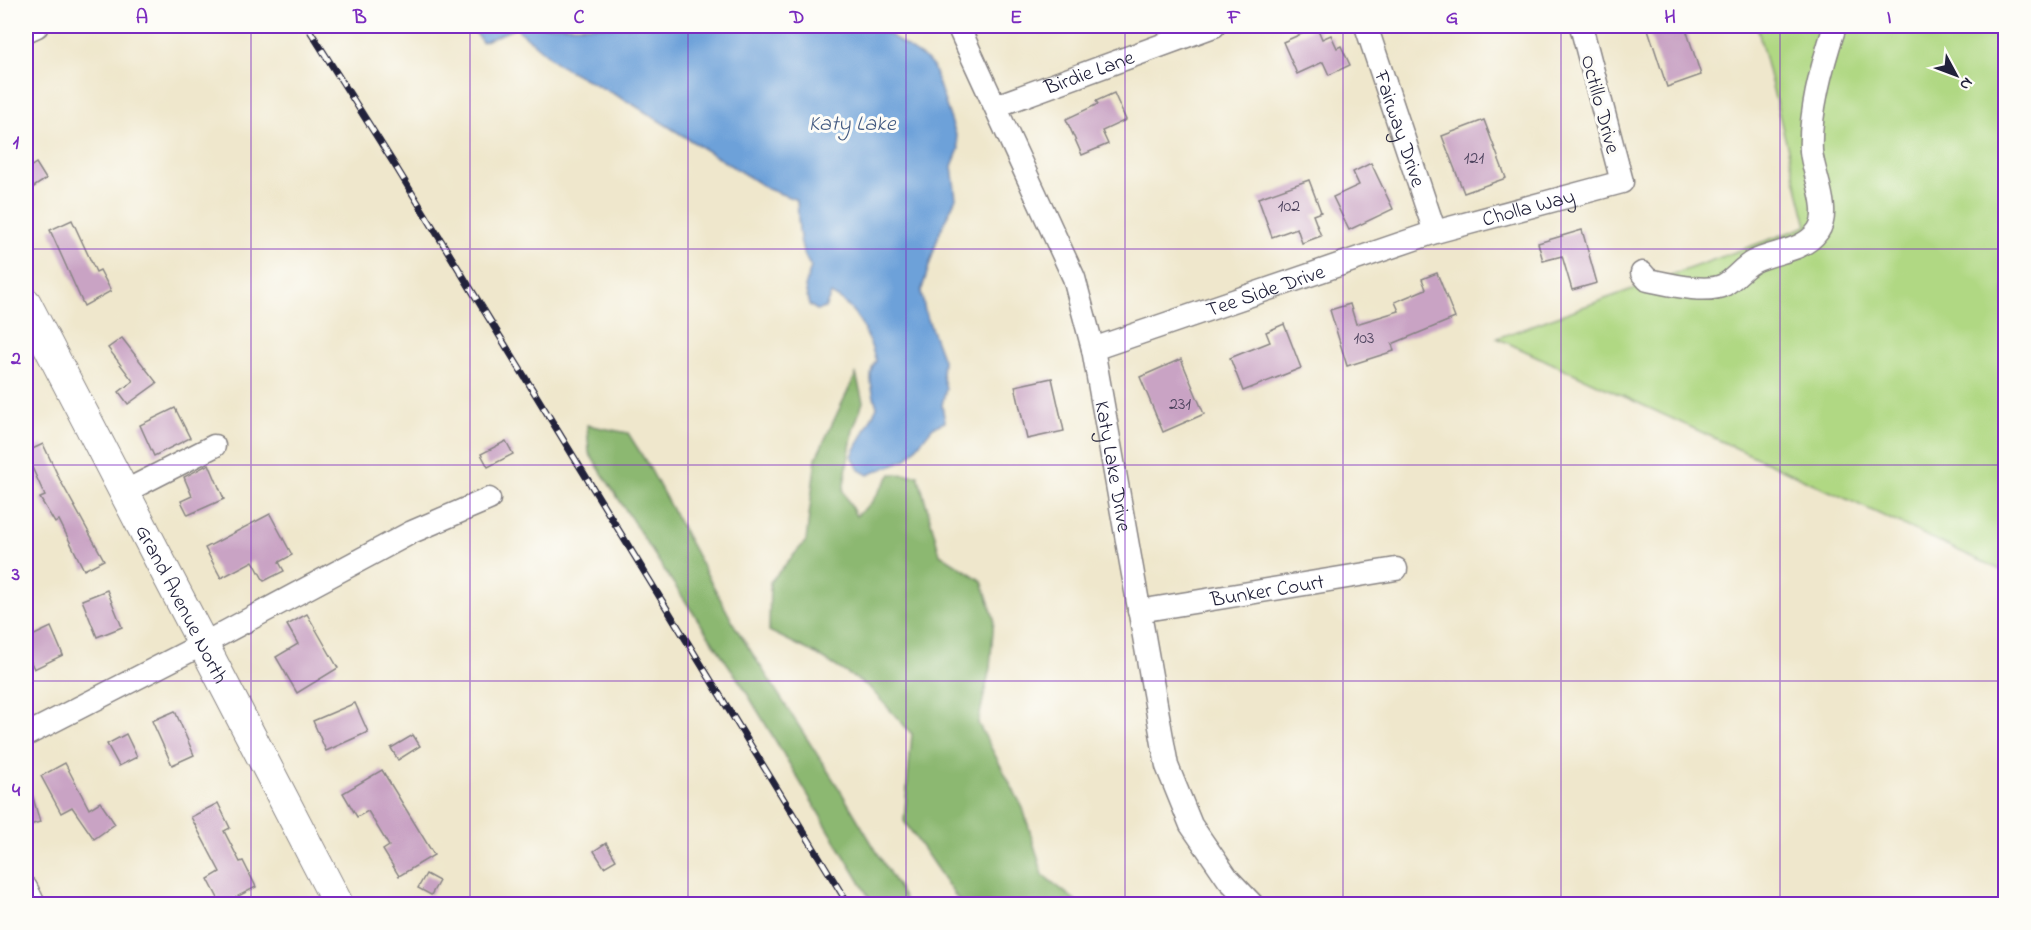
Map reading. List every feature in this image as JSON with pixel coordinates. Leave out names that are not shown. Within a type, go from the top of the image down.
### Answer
[{"type":"main road","name":"Grand Avenue North","points":[[26,303],[338,904]]},
{"type":"street","points":[[26,31],[37,26]]},
{"type":"street","name":"Katy Lake Drive","points":[[958,26],[1074,278],[1093,349],[1167,766],[1191,825],[1228,879],[1252,904]]},
{"type":"street","name":"Birdie Lane","points":[[996,106],[1214,26]]},
{"type":"street","name":"Fairway Drive","points":[[1366,26],[1435,232]]},
{"type":"street","name":"Octillo Drive","points":[[1581,26],[1622,182]]},
{"type":"street","points":[[1642,273],[1648,280],[1670,284],[1708,289],[1722,286],[1753,262],[1784,250],[1793,249],[1809,241],[1819,230],[1823,208],[1811,153],[1811,126],[1834,26]]},
{"type":"street","name":"Cholla Way","points":[[1435,232],[1622,182]]},
{"type":"street","name":"Tee Side Drive","points":[[1093,349],[1435,232]]},
{"type":"street","points":[[124,492],[214,446]]},
{"type":"street","points":[[26,735],[203,644],[412,532],[489,499]]},
{"type":"street","name":"Bunker Court","points":[[1139,611],[1396,569]]},
{"type":"street","points":[[26,888],[34,904]]},
{"type":"green space","points":[[1757,26],[2005,26],[2005,572],[1497,338],[1807,226]]},
{"type":"green space","points":[[856,374],[863,402],[853,430],[843,491],[856,516],[871,503],[891,474],[918,475],[940,554],[982,581],[994,618],[990,668],[978,723],[1023,808],[1043,875],[1080,904],[961,904],[904,821],[912,734],[869,687],[816,654],[769,631],[770,582],[806,541],[816,458]]},
{"type":"green space","points":[[587,425],[628,433],[648,465],[736,628],[840,790],[908,904],[873,904],[744,688],[589,453]]},
{"type":"water","name":"Katy Lake","points":[[474,26],[876,26],[927,60],[933,67],[959,149],[952,166],[956,198],[939,234],[921,292],[925,311],[943,360],[942,375],[946,388],[942,405],[945,422],[933,427],[907,459],[868,475],[859,470],[852,456],[877,407],[871,378],[876,361],[861,323],[848,306],[831,294],[825,308],[817,310],[809,305],[805,287],[811,267],[801,243],[797,200],[768,189],[634,105],[559,65],[516,28],[482,42],[473,29]]},
{"type":"building","points":[[1647,26],[1685,26],[1701,75],[1667,87]]},
{"type":"building","points":[[1317,27],[1322,39],[1331,35],[1337,48],[1341,46],[1350,65],[1329,75],[1323,62],[1297,74],[1283,42]]},
{"type":"building","points":[[1114,93],[1126,120],[1102,131],[1108,144],[1082,155],[1066,119],[1098,104],[1096,101]]},
{"type":"building","points":[[1484,120],[1506,178],[1464,193],[1442,136]]},
{"type":"building","points":[[36,163],[46,179],[26,192],[26,170]]},
{"type":"building","points":[[1371,163],[1393,209],[1349,230],[1333,197],[1359,185],[1353,172]]},
{"type":"building","points":[[1309,180],[1321,212],[1313,215],[1321,236],[1302,243],[1297,228],[1272,237],[1258,198]]},
{"type":"building","points":[[72,220],[96,272],[100,270],[111,291],[84,306],[50,230]]},
{"type":"building","points":[[1582,230],[1597,283],[1572,290],[1562,256],[1543,261],[1538,243]]},
{"type":"building","points":[[1437,273],[1455,318],[1392,344],[1394,351],[1347,366],[1330,310],[1350,304],[1356,324],[1399,311],[1395,302],[1426,289],[1422,279]]},
{"type":"building","points":[[1284,324],[1301,368],[1243,391],[1230,358],[1270,342],[1266,332]]},
{"type":"building","points":[[122,338],[157,383],[128,404],[119,392],[133,381],[108,348]]},
{"type":"building","points":[[1181,359],[1204,414],[1163,432],[1140,377]]},
{"type":"building","points":[[1052,378],[1064,431],[1027,439],[1015,386]]},
{"type":"building","points":[[175,408],[190,438],[154,456],[140,425]]},
{"type":"building","points":[[506,441],[513,454],[488,467],[481,454]]},
{"type":"building","points":[[43,444],[104,560],[84,570],[59,520],[55,523],[40,498],[45,496],[26,452]]},
{"type":"building","points":[[209,464],[224,499],[188,515],[181,501],[192,496],[184,477]]},
{"type":"building","points":[[270,514],[292,555],[279,562],[284,571],[264,581],[253,561],[221,578],[205,548]]},
{"type":"building","points":[[107,590],[122,627],[97,637],[82,600]]},
{"type":"building","points":[[307,614],[338,668],[297,693],[276,657],[298,644],[287,625]]},
{"type":"building","points":[[51,627],[63,655],[34,669],[26,651],[26,639]]},
{"type":"building","points":[[355,703],[368,732],[326,751],[313,721]]},
{"type":"building","points":[[175,711],[194,755],[172,765],[152,721]]},
{"type":"building","points":[[126,734],[137,757],[119,766],[107,744]]},
{"type":"building","points":[[413,735],[420,746],[398,760],[391,748]]},
{"type":"building","points":[[65,763],[89,809],[100,802],[115,824],[94,839],[72,807],[61,813],[41,776]]},
{"type":"building","points":[[382,770],[434,855],[399,876],[383,850],[389,846],[368,811],[357,817],[343,793]]},
{"type":"building","points":[[26,784],[29,784],[40,822],[26,826]]},
{"type":"building","points":[[218,803],[230,828],[224,831],[256,887],[223,904],[208,879],[220,872],[191,817]]},
{"type":"building","points":[[606,843],[616,860],[604,867],[594,851]]},
{"type":"building","points":[[426,874],[439,881],[431,895],[418,888]]},
{"type":"railway","points":[[307,26],[396,167],[848,904]]}]
